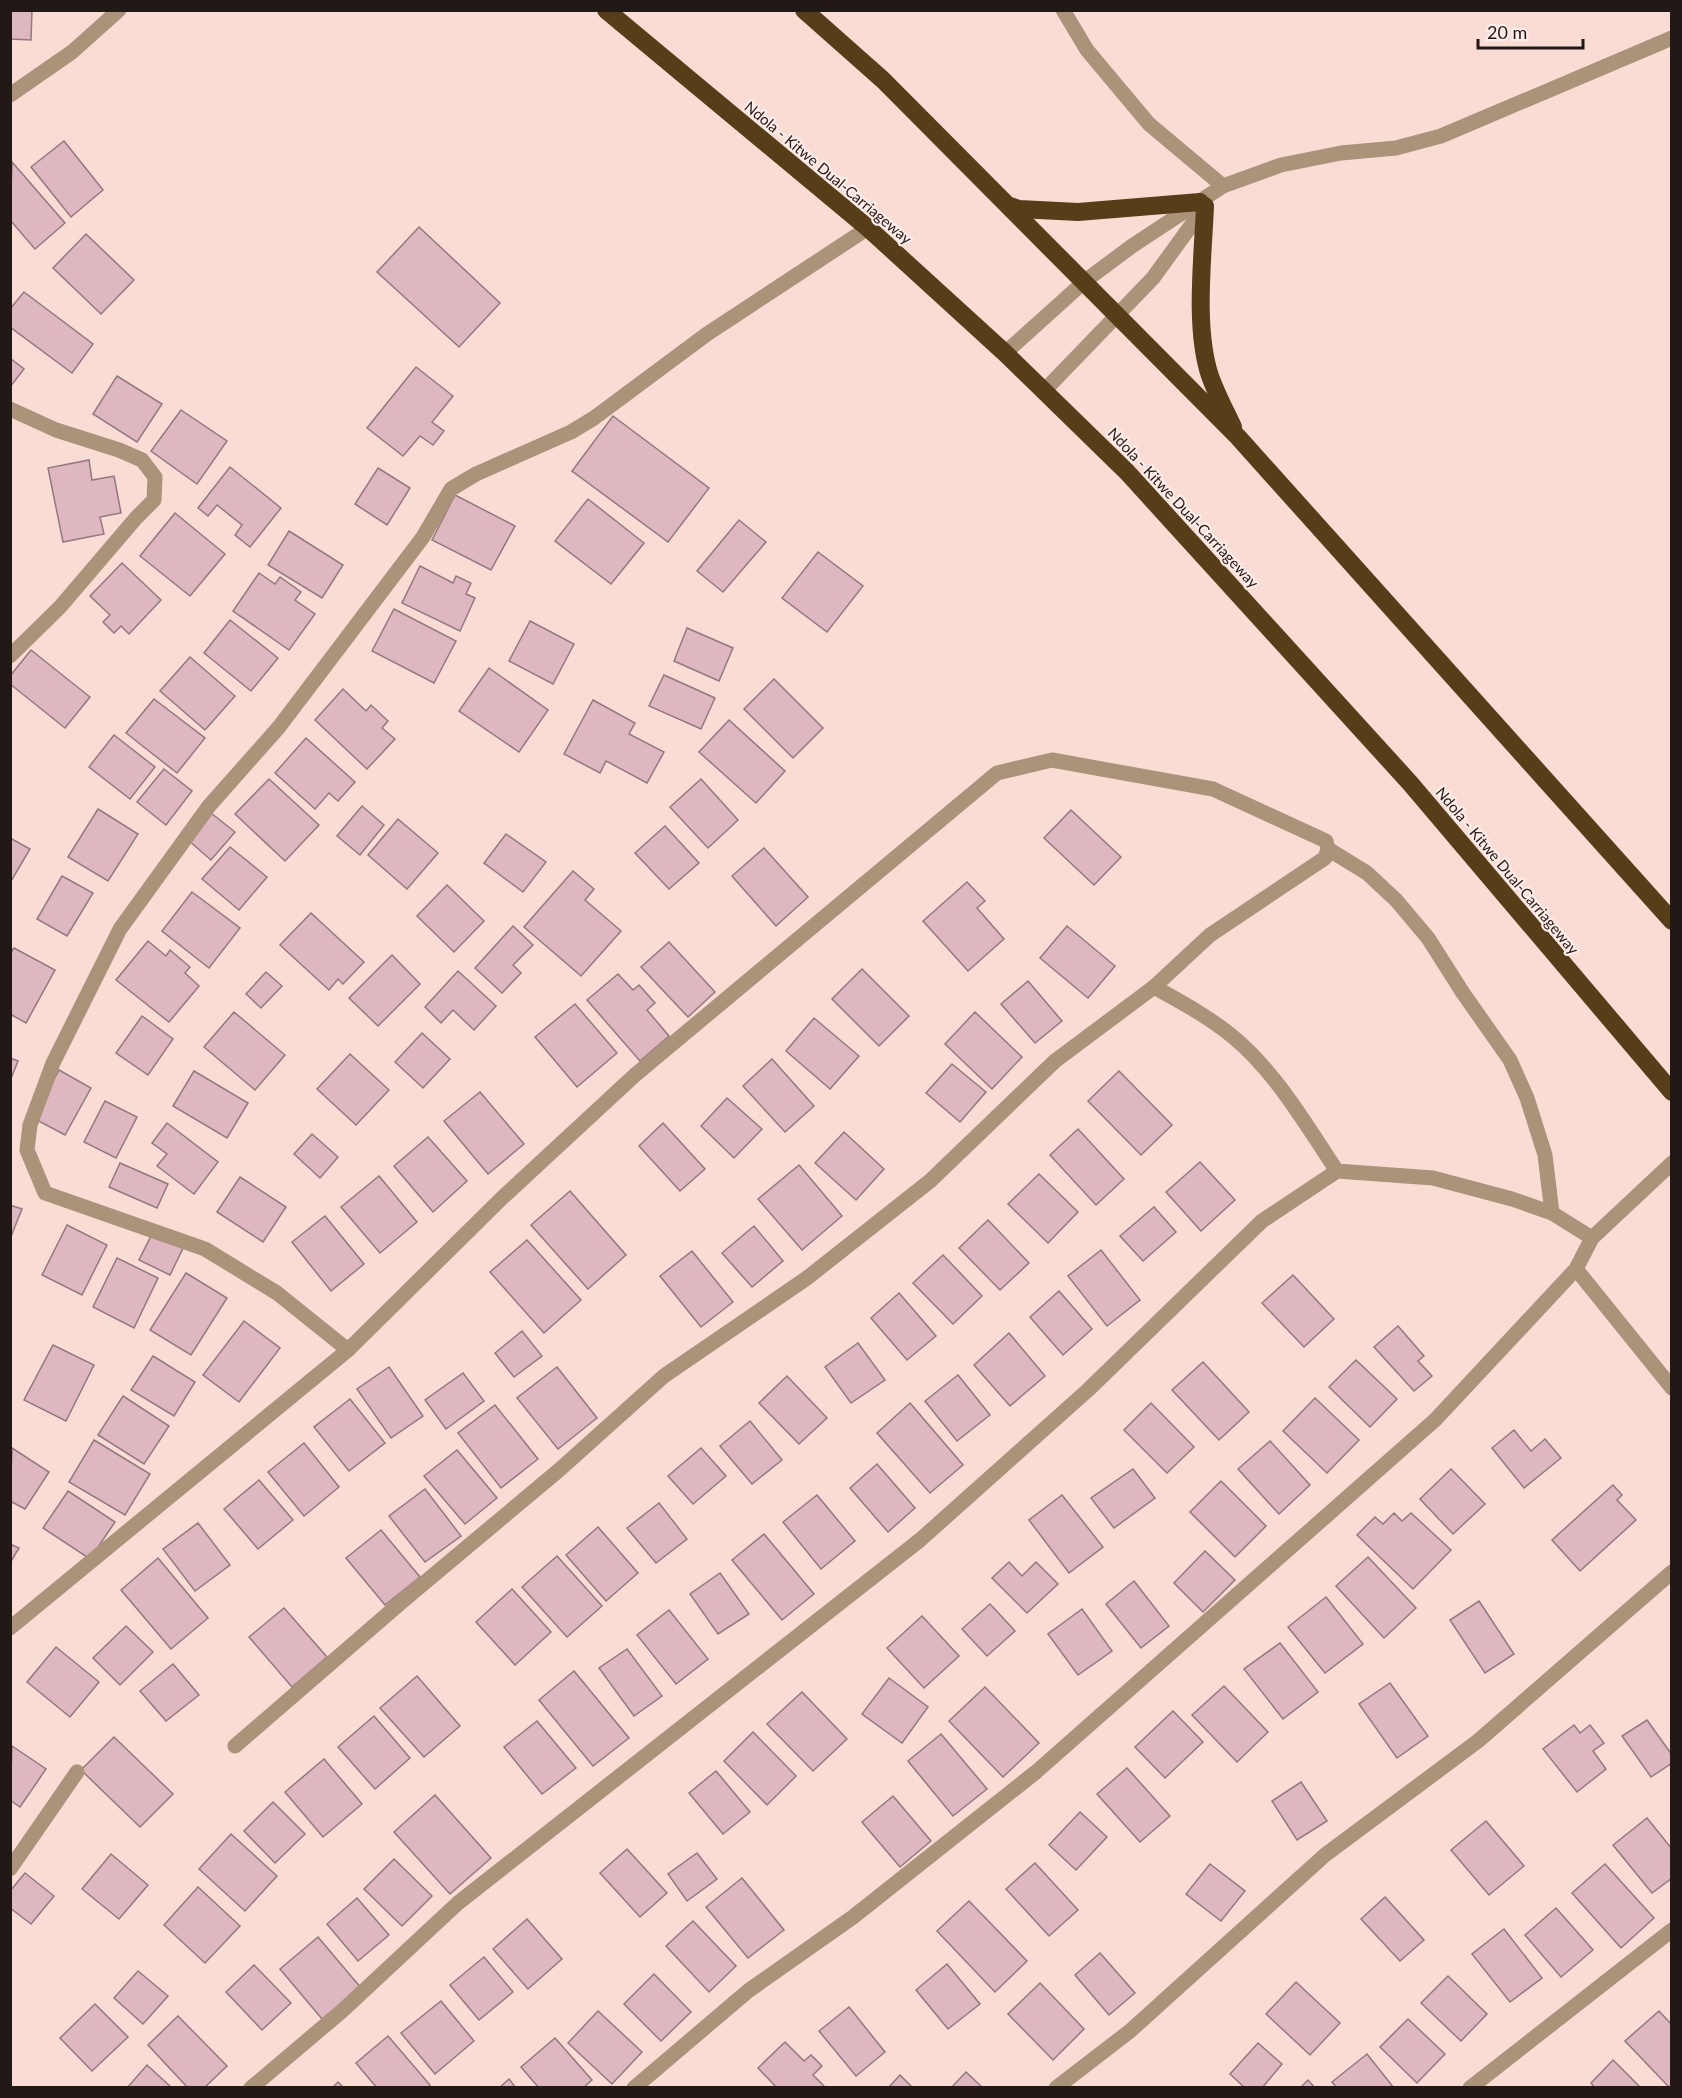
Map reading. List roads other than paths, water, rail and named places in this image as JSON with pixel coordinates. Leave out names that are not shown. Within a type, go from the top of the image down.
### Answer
[{"type":"highway","name":"Ndola - Kitwe Dual-Carriageway","points":[[606,10],[868,228],[1005,353],[1127,472],[1410,783],[1671,1092]]},
{"type":"highway","points":[[804,10],[883,80],[1238,437],[1671,921]]},
{"type":"highway","points":[[1010,206],[1019,209],[1078,212],[1211,197],[1202,280],[1202,336],[1210,375],[1238,437]]},
{"type":"street","points":[[10,95],[72,52],[119,10]]},
{"type":"street","points":[[1063,10],[1087,50],[1211,197]]},
{"type":"street","points":[[1005,353],[1085,281],[1132,246],[1211,197],[1281,165],[1341,153],[1396,148],[1441,136],[1671,38]]},
{"type":"street","points":[[1044,391],[1118,317],[1153,278],[1211,197]]},
{"type":"street","points":[[348,1350],[278,1293],[205,1249],[45,1193],[27,1150],[30,1125],[53,1063],[120,928],[208,806],[279,727],[423,537],[451,489],[476,474],[570,432],[594,418],[707,334],[868,228]]},
{"type":"street","points":[[10,409],[56,430],[119,450],[142,460],[155,477],[154,500],[60,607],[10,656]]},
{"type":"street","points":[[10,1628],[38,1608],[348,1350],[502,1198],[635,1075],[997,773],[1052,760],[1213,789],[1326,841],[1328,849],[1325,858],[1210,935],[1154,987],[1055,1061],[930,1181],[807,1278],[664,1376],[558,1471],[235,1746]]},
{"type":"street","points":[[1328,849],[1367,873],[1409,915],[1428,938],[1462,993],[1510,1060],[1527,1098],[1545,1155],[1552,1213]]},
{"type":"street","points":[[1154,987],[1192,1008],[1233,1036],[1270,1074],[1337,1171]]},
{"type":"street","points":[[634,2088],[748,1991],[853,1917],[1036,1772],[1435,1420],[1576,1269],[1592,1238],[1671,1163]]},
{"type":"street","points":[[251,2088],[342,2011],[458,1903],[920,1540],[1088,1390],[1262,1221],[1337,1171],[1433,1178],[1512,1199],[1552,1213],[1592,1238]]},
{"type":"street","points":[[1576,1269],[1671,1388]]},
{"type":"street","points":[[1056,2088],[1130,2031],[1325,1855],[1478,1741],[1671,1572]]},
{"type":"street","points":[[10,1869],[77,1772]]},
{"type":"street","points":[[1470,2088],[1671,1930]]}]
